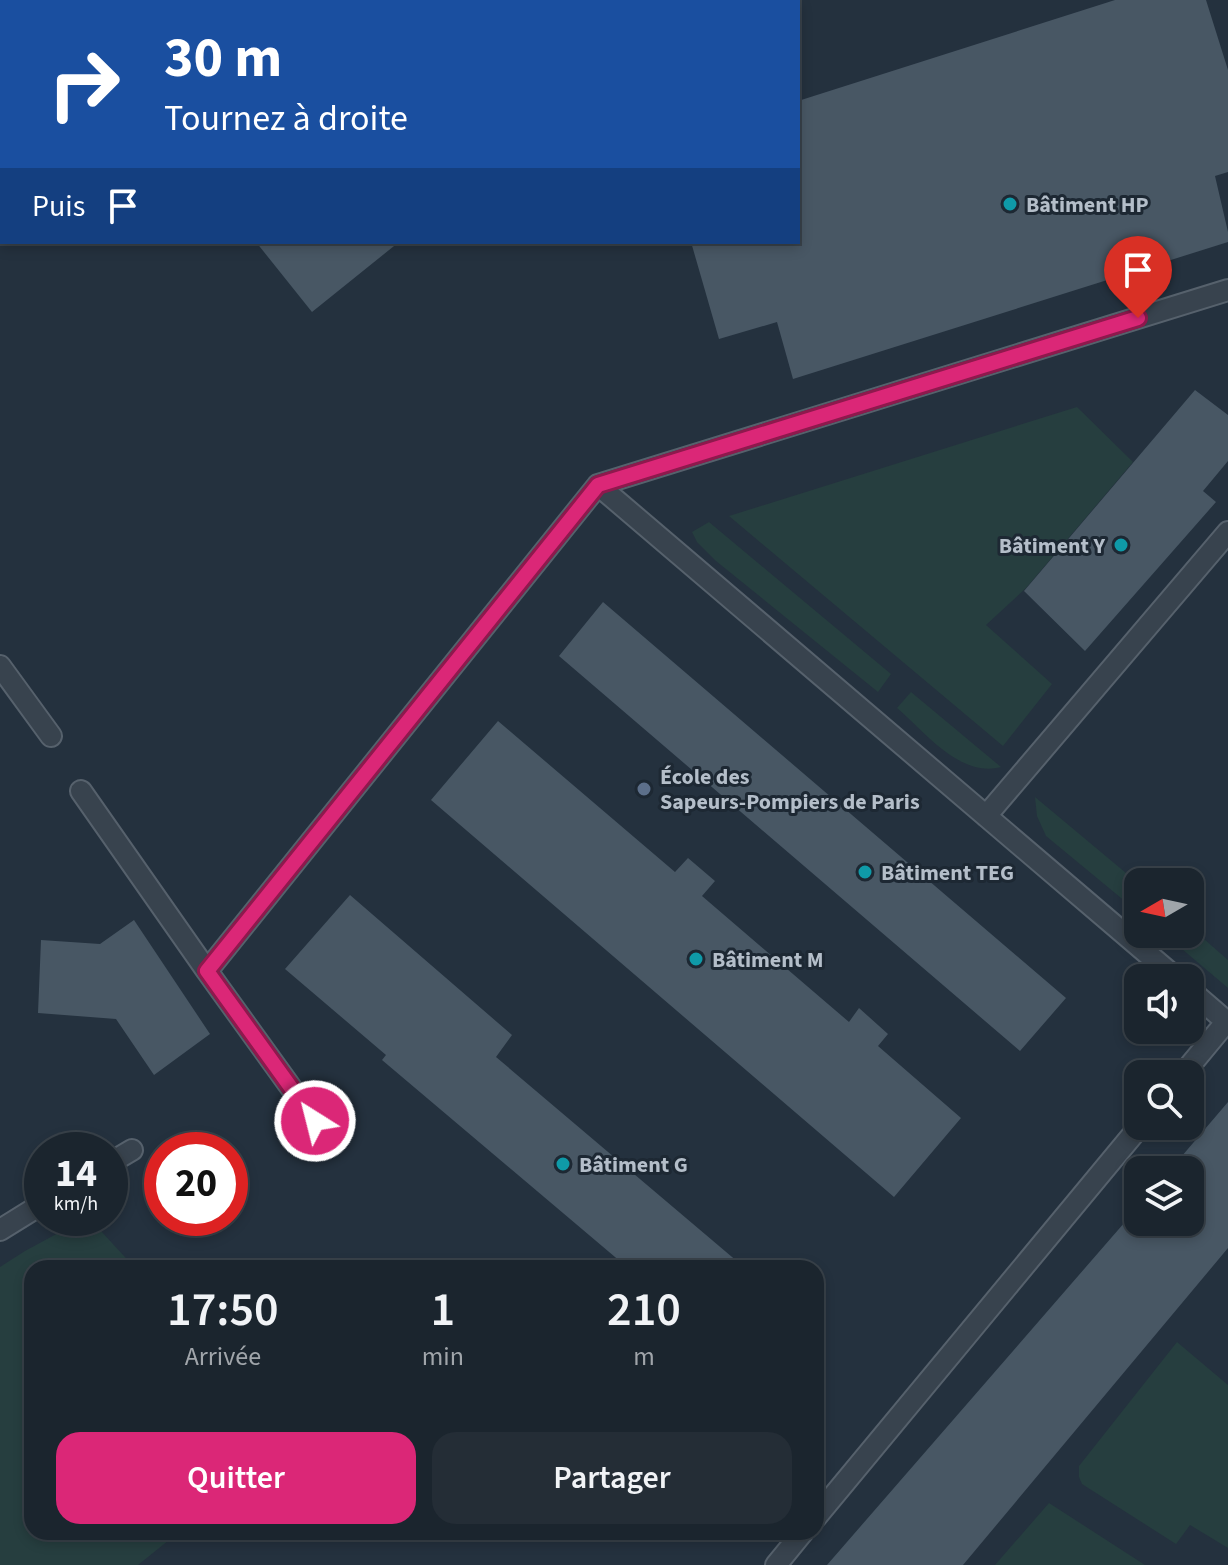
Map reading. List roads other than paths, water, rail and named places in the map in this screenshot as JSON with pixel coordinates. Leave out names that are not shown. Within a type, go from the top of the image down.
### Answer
[{"type":"lane","points":[[207,971],[598,485],[1228,290]]},
{"type":"lane","points":[[598,485],[1160,964]]},
{"type":"lane","points":[[986,816],[1228,532]]},
{"type":"lane","points":[[0,666],[51,736]]},
{"type":"lane","points":[[81,791],[315,1121]]},
{"type":"lane","points":[[1195,1060],[1227,1022],[1204,1002]]},
{"type":"lane","points":[[824,1507],[1128,1140]]},
{"type":"lane","points":[[128,1152],[132,1150]]},
{"type":"lane","points":[[0,1230],[24,1215]]},
{"type":"lane","points":[[776,1565],[796,1540]]},
{"type":"place","name":"Bâtiment HP","points":[[1010,204]]},
{"type":"place","name":"Bâtiment Y","points":[[1121,545]]},
{"type":"place","name":"École des Sapeurs-Pompiers de Paris","points":[[644,789]]},
{"type":"place","name":"Bâtiment TEG","points":[[865,872]]},
{"type":"place","name":"Bâtiment M","points":[[696,959]]},
{"type":"place","name":"Bâtiment G","points":[[563,1164]]}]
